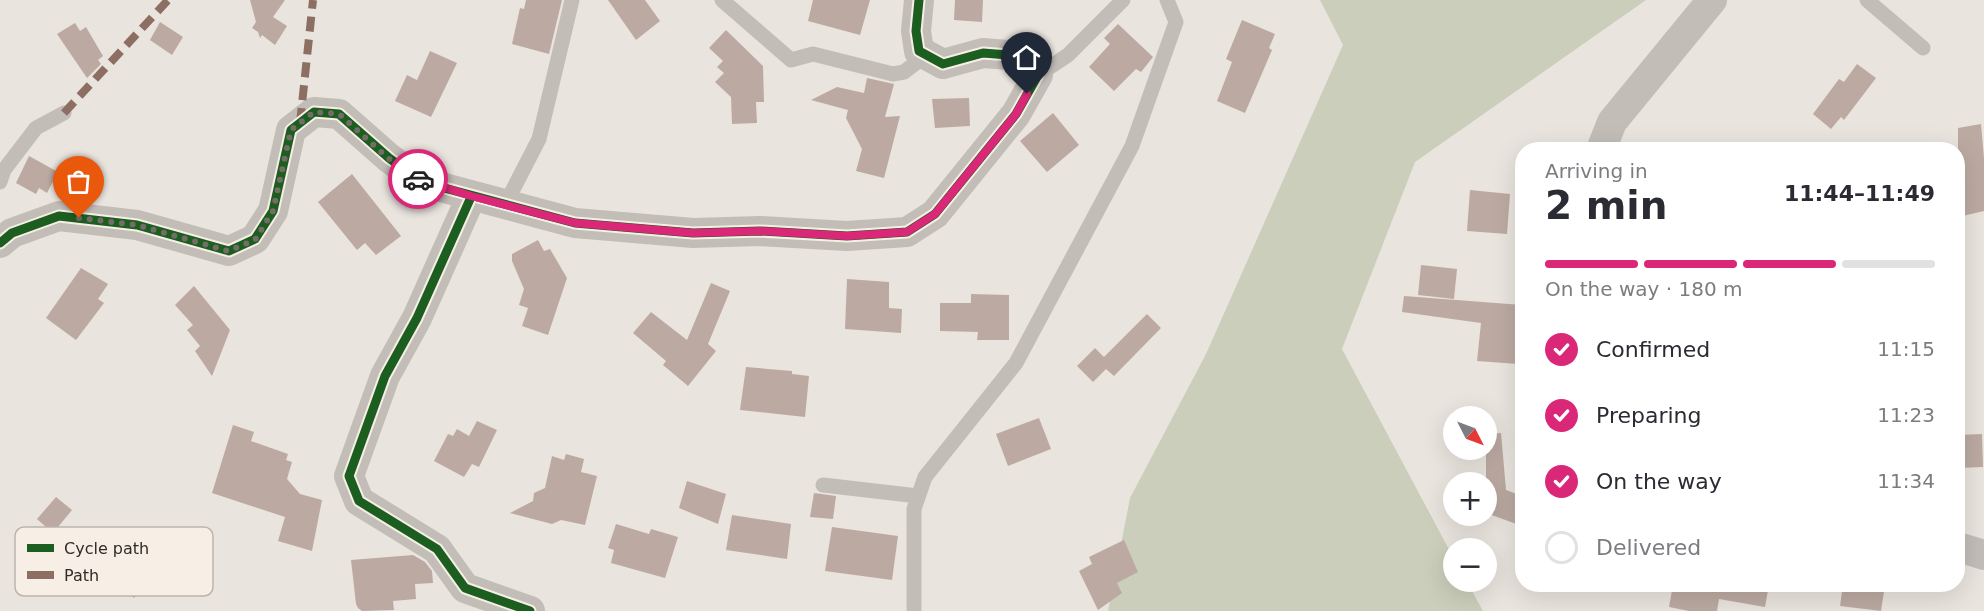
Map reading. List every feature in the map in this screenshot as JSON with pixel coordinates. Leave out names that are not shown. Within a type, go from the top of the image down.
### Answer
[{"type":"street","points":[[0,243],[12,233],[59,216],[137,225],[228,251],[255,240],[273,211],[291,130],[314,112],[339,114],[388,158],[422,182],[575,223],[693,233],[760,231],[847,236],[907,232],[935,214],[1016,114],[1038,75],[1022,56],[983,52],[943,64],[919,51],[919,0]]},
{"type":"street","points":[[1604,142],[1612,122],[1712,0]]},
{"type":"street","points":[[471,196],[417,318],[386,375],[350,476],[359,501],[437,549],[465,588],[530,611]]},
{"type":"street","points":[[1965,549],[1984,555]]},
{"type":"lane","points":[[505,205],[538,139],[572,0]]},
{"type":"lane","points":[[722,0],[791,60],[813,54],[893,74],[904,72],[926,55]]},
{"type":"lane","points":[[1038,75],[1068,55],[1123,0]]},
{"type":"lane","points":[[914,611],[915,509],[925,477],[1016,363],[1132,146],[1176,22],[1167,0]]},
{"type":"lane","points":[[1868,0],[1923,48]]},
{"type":"lane","points":[[0,182],[4,171],[36,128],[64,113]]},
{"type":"lane","points":[[823,485],[918,496]]},
{"type":"green space","points":[[1320,0],[1646,0],[1415,162],[1342,349],[1443,538],[1443,592],[1473,592],[1483,611],[1108,611],[1130,498],[1206,354],[1343,45]]},
{"type":"building","points":[[250,0],[285,0],[273,17],[287,26],[275,45],[262,35],[260,38],[258,32],[252,28],[256,22]]},
{"type":"building","points":[[526,0],[562,0],[549,54],[512,44],[520,8],[524,9]]},
{"type":"building","points":[[608,0],[645,0],[660,21],[636,40]]},
{"type":"building","points":[[813,0],[870,0],[860,35],[808,21]]},
{"type":"building","points":[[955,0],[983,0],[982,22],[954,20]]},
{"type":"building","points":[[1242,20],[1275,34],[1269,48],[1272,50],[1245,113],[1217,101],[1232,62],[1226,59]]},
{"type":"building","points":[[160,22],[183,37],[172,55],[150,40]]},
{"type":"building","points":[[75,23],[80,31],[86,27],[103,56],[98,60],[101,64],[87,78],[57,34]]},
{"type":"building","points":[[1118,24],[1153,57],[1141,72],[1136,69],[1114,91],[1089,67],[1110,44],[1104,38]]},
{"type":"building","points":[[726,30],[763,66],[764,102],[756,102],[757,123],[732,124],[731,97],[715,82],[724,73],[717,67],[723,61],[709,48]]},
{"type":"building","points":[[430,51],[457,63],[431,117],[395,101],[407,75],[417,80]]},
{"type":"building","points":[[1857,64],[1876,78],[1844,120],[1841,117],[1831,129],[1813,114],[1839,79],[1844,82]]},
{"type":"building","points":[[867,78],[894,84],[885,117],[900,116],[884,178],[856,171],[862,149],[846,118],[848,110],[811,100],[837,87],[864,93]]},
{"type":"building","points":[[969,98],[970,126],[935,128],[932,99]]},
{"type":"building","points":[[1053,113],[1079,145],[1047,172],[1020,141]]},
{"type":"building","points":[[1981,124],[1984,158],[1984,211],[1965,215],[1965,142],[1958,142],[1958,128]]},
{"type":"building","points":[[29,156],[58,172],[47,193],[39,188],[36,194],[16,183]]},
{"type":"building","points":[[352,174],[401,236],[376,255],[365,243],[357,250],[318,202]]},
{"type":"building","points":[[1470,190],[1510,194],[1507,234],[1467,231]]},
{"type":"building","points":[[538,240],[544,251],[550,249],[567,278],[548,335],[522,326],[528,308],[519,305],[524,289],[512,261],[512,254]]},
{"type":"building","points":[[1421,265],[1457,269],[1454,299],[1418,295]]},
{"type":"building","points":[[81,268],[108,284],[98,299],[104,303],[76,340],[46,318]]},
{"type":"building","points":[[847,279],[889,282],[889,308],[902,309],[901,333],[845,329]]},
{"type":"building","points":[[711,283],[730,291],[708,344],[716,351],[688,386],[663,365],[666,361],[633,333],[651,312],[687,340]]},
{"type":"building","points":[[194,286],[230,330],[212,376],[195,351],[200,346],[187,330],[193,325],[175,305]]},
{"type":"building","points":[[971,294],[1009,295],[1009,340],[977,340],[978,332],[940,331],[940,303],[971,303]]},
{"type":"building","points":[[1404,296],[1515,304],[1515,364],[1477,361],[1481,323],[1402,312]]},
{"type":"building","points":[[1147,314],[1161,328],[1114,376],[1106,369],[1093,382],[1077,366],[1095,348],[1104,357]]},
{"type":"building","points":[[746,367],[792,371],[792,374],[809,376],[805,417],[740,410]]},
{"type":"building","points":[[1039,418],[1051,449],[1008,466],[996,434]]},
{"type":"building","points":[[477,421],[497,430],[479,467],[472,464],[464,477],[434,461],[448,434],[453,436],[457,429],[469,436]]},
{"type":"building","points":[[233,425],[254,432],[251,441],[288,454],[286,460],[292,462],[287,479],[300,494],[322,500],[312,551],[278,541],[285,517],[212,493]]},
{"type":"building","points":[[1497,433],[1501,433],[1506,490],[1515,493],[1515,523],[1497,517],[1497,472],[1486,472],[1486,460],[1497,460]]},
{"type":"building","points":[[1982,434],[1983,467],[1965,468],[1965,435]]},
{"type":"building","points":[[566,454],[584,459],[581,472],[597,476],[585,525],[561,520],[552,524],[510,513],[533,501],[534,493],[545,488],[552,456],[564,460]]},
{"type":"building","points":[[687,481],[726,494],[718,524],[679,508]]},
{"type":"building","points":[[814,493],[836,496],[833,519],[810,517]]},
{"type":"building","points":[[56,497],[72,510],[58,527],[46,527],[37,519]]},
{"type":"building","points":[[732,515],[791,524],[787,559],[726,550]]},
{"type":"building","points":[[616,524],[649,534],[651,529],[678,537],[665,578],[611,563],[614,550],[608,548]]},
{"type":"building","points":[[832,527],[898,536],[892,580],[825,571]]},
{"type":"building","points":[[1124,540],[1138,572],[1117,583],[1122,593],[1098,610],[1079,571],[1092,564],[1089,557]]},
{"type":"building","points":[[413,555],[425,562],[432,571],[433,583],[415,584],[416,599],[393,601],[394,610],[362,611],[358,608],[351,560]]},
{"type":"building","points":[[1672,592],[1768,592],[1765,607],[1719,599],[1717,611],[1689,611],[1669,607]]},
{"type":"building","points":[[1842,592],[1884,592],[1881,611],[1840,606]]},
{"type":"marked path","points":[[64,113],[168,0]]},
{"type":"marked path","points":[[300,123],[313,0]]},
{"type":"cycle path","points":[[0,243],[12,233],[59,216],[137,225],[229,251],[255,239],[273,211],[291,130],[314,112],[339,114],[389,158],[422,182],[575,223],[693,233],[760,231],[847,236],[907,232],[935,214],[1016,114],[1038,75],[1022,56],[983,53],[943,64],[919,51],[916,31],[919,0]]},
{"type":"cycle path","points":[[471,197],[417,318],[385,376],[349,476],[359,501],[437,549],[465,588],[530,611]]},
{"type":"way so far","points":[[79,218],[137,225],[228,251],[255,240],[273,211],[291,130],[314,112],[339,114],[388,158],[418,179]]},
{"type":"route","points":[[418,179],[471,196],[575,223],[693,233],[760,231],[847,236],[907,232],[935,214],[1016,114],[1027,94]]}]
